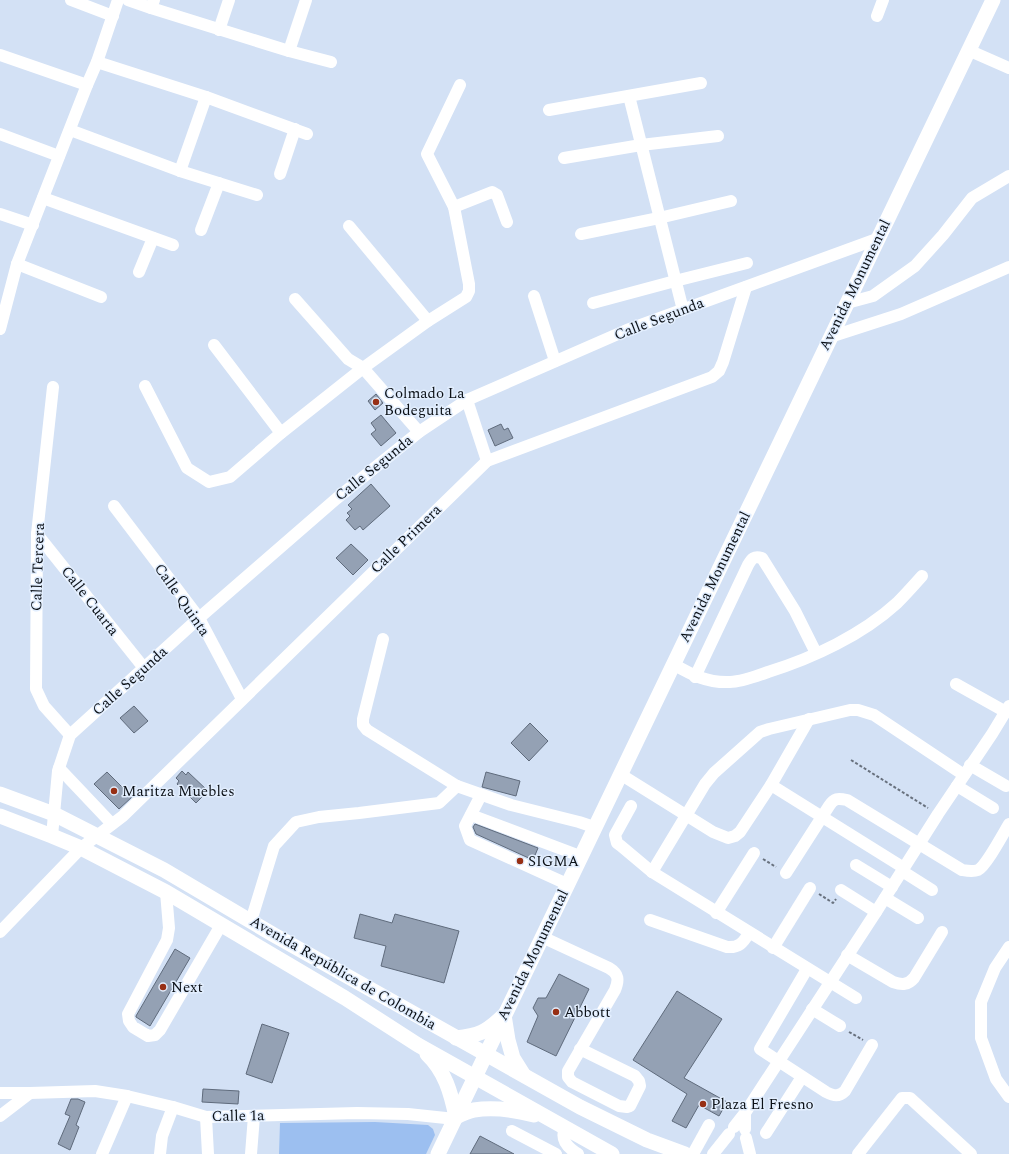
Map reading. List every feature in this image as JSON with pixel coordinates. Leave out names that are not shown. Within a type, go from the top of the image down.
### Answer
[{"type":"main road","name":"Avenida Monumental","points":[[438,1154],[992,0]]},
{"type":"main road","name":"Avenida República de Colombia","points":[[0,794],[54,814],[98,836],[191,886],[523,1075],[618,1126],[647,1140],[685,1154]]},
{"type":"main road","name":"Avenida República de Colombia","points":[[0,816],[81,848],[166,892],[345,998],[418,1045],[475,1076],[607,1153]]},
{"type":"main road","points":[[183,902],[191,886]]},
{"type":"main road","points":[[456,1038],[475,1035],[490,1028],[504,1015]]},
{"type":"main road","points":[[504,1015],[513,1058],[523,1075]]},
{"type":"main road","points":[[418,1045],[436,1062],[445,1078],[452,1096],[456,1118],[473,1110],[490,1109],[525,1113],[546,1118]]},
{"type":"street","points":[[71,0],[113,16]]},
{"type":"street","points":[[0,329],[17,264],[97,62],[118,0]]},
{"type":"street","points":[[128,0],[153,4],[219,30],[331,62]]},
{"type":"street","points":[[219,30],[229,0]]},
{"type":"street","points":[[289,51],[306,0]]},
{"type":"street","points":[[878,16],[883,0]]},
{"type":"street","points":[[968,50],[1009,68]]},
{"type":"street","points":[[0,55],[87,85]]},
{"type":"street","points":[[97,62],[206,97],[307,134]]},
{"type":"street","points":[[549,110],[701,83]]},
{"type":"street","points":[[145,386],[187,468],[209,482],[230,477],[281,432],[363,368],[428,321],[466,297],[469,284],[454,207],[427,154],[460,85]]},
{"type":"street","points":[[629,96],[683,310]]},
{"type":"street","points":[[180,170],[206,97]]},
{"type":"street","points":[[280,174],[295,129]]},
{"type":"street","points":[[70,130],[180,170],[257,195]]},
{"type":"street","points":[[0,134],[59,156]]},
{"type":"street","points":[[564,158],[641,145],[718,136]]},
{"type":"street","points":[[847,303],[873,296],[915,266],[972,198],[1009,176]]},
{"type":"street","points":[[201,230],[219,183]]},
{"type":"street","points":[[454,207],[492,192],[497,194],[506,222]]},
{"type":"street","points":[[43,198],[173,245]]},
{"type":"street","points":[[581,234],[659,218],[731,200]]},
{"type":"street","points":[[0,214],[33,225]]},
{"type":"street","points":[[349,226],[428,321]]},
{"type":"street","points":[[139,272],[153,238]]},
{"type":"street","name":"Calle Segunda","points":[[52,836],[59,768],[70,735],[199,618],[336,499],[419,432],[467,400],[627,330],[877,239]]},
{"type":"street","points":[[593,303],[675,280],[746,263]]},
{"type":"street","points":[[17,264],[102,297]]},
{"type":"street","points":[[830,337],[902,314],[1009,267]]},
{"type":"street","name":"Calle Primera","points":[[0,932],[81,848],[123,816],[487,461],[712,377],[719,371],[746,287]]},
{"type":"street","points":[[534,296],[555,361]]},
{"type":"street","points":[[295,299],[348,359],[363,368],[419,432]]},
{"type":"street","points":[[214,345],[281,432]]},
{"type":"street","name":"Calle Tercera","points":[[53,388],[37,534],[36,689],[44,706],[70,735]]},
{"type":"street","points":[[467,400],[487,461]]},
{"type":"street","name":"Calle Quinta","points":[[114,506],[199,618],[242,699]]},
{"type":"street","name":"Calle Cuarta","points":[[37,534],[144,668]]},
{"type":"street","points":[[695,677],[748,565],[752,558],[756,557],[762,558],[795,611],[816,653]]},
{"type":"street","points":[[672,664],[695,677],[731,682],[788,666],[804,660],[850,636],[874,621],[896,603],[922,576]]},
{"type":"street","points":[[383,639],[363,719],[363,725],[367,730],[457,786],[511,805],[579,822],[594,828]]},
{"type":"street","points":[[713,1154],[739,1132],[745,1113],[1007,709],[956,684]]},
{"type":"street","points":[[652,872],[686,815],[714,773],[760,732],[809,719],[850,710],[866,712],[874,715],[967,770],[1006,786]]},
{"type":"street","points":[[620,774],[713,832],[728,838],[735,836],[745,825],[771,785],[809,719]]},
{"type":"street","points":[[59,768],[112,824]]},
{"type":"street","points":[[771,785],[822,816],[932,890]]},
{"type":"street","points":[[251,921],[274,846],[296,822],[318,817],[439,803],[457,786]]},
{"type":"street","points":[[957,786],[993,808]]},
{"type":"street","points":[[481,794],[465,826],[470,840],[567,884]]},
{"type":"street","points":[[786,873],[832,800],[837,798],[847,800],[962,870],[978,870],[984,865],[1009,824]]},
{"type":"street","points":[[630,806],[615,835],[621,846],[652,872],[716,913],[856,998]]},
{"type":"street","points":[[471,815],[580,856]]},
{"type":"street","points":[[716,913],[754,853]]},
{"type":"street","points":[[856,865],[892,887]]},
{"type":"street","points":[[773,948],[810,888]]},
{"type":"street","points":[[841,890],[876,912]]},
{"type":"street","points":[[166,892],[169,928],[167,940],[128,1014],[129,1021],[133,1028],[148,1036],[155,1035],[160,1030],[221,925]]},
{"type":"street","points":[[885,898],[918,918]]},
{"type":"street","points":[[650,920],[727,947],[739,946],[744,942],[749,933]]},
{"type":"street","points":[[847,955],[893,982],[906,984],[914,978],[942,932]]},
{"type":"street","points":[[542,937],[610,968],[615,972],[618,983],[615,990],[580,1049],[568,1071],[569,1079],[619,1106],[630,1106],[640,1086],[638,1079],[635,1076],[580,1049]]},
{"type":"street","points":[[1009,947],[995,968],[981,1002],[981,1038],[996,1079],[1009,1097]]},
{"type":"street","points":[[807,969],[760,1049],[802,1077],[832,1095],[837,1096],[841,1095],[845,1091],[872,1045]]},
{"type":"street","points":[[812,1009],[840,1026]]},
{"type":"street","points":[[766,1133],[802,1077]]},
{"type":"street","name":"Calle 1a","points":[[0,1092],[30,1093],[95,1091],[127,1096],[206,1117],[357,1113],[408,1114],[456,1118]]},
{"type":"street","points":[[0,1116],[30,1093]]},
{"type":"street","points":[[102,1154],[127,1096]]},
{"type":"street","points":[[858,1154],[902,1098],[910,1098],[971,1154]]},
{"type":"street","points":[[160,1154],[162,1136],[173,1107]]},
{"type":"street","points":[[251,1154],[254,1116]]},
{"type":"street","points":[[206,1117],[208,1154]]},
{"type":"street","points":[[693,1154],[709,1125]]},
{"type":"street","points":[[565,1128],[563,1135],[565,1143],[571,1150],[578,1154]]},
{"type":"street","points":[[512,1131],[556,1154]]},
{"type":"street","points":[[739,1132],[750,1154]]},
{"type":"path","points":[[851,760],[938,814]]},
{"type":"path","points":[[840,1026],[872,1045]]},
{"type":"shaded area","points":[[375,1122],[428,1125],[433,1129],[435,1135],[426,1154],[279,1154],[280,1123]]},
{"type":"building","name":"Colmado La Bodeguita","points":[[376,394],[383,403],[375,410],[368,401]]},
{"type":"building","points":[[381,415],[396,433],[381,446],[371,434],[376,430],[371,423]]},
{"type":"building","points":[[501,424],[504,430],[508,428],[513,438],[495,446],[488,430]]},
{"type":"building","points":[[371,484],[390,506],[363,530],[360,526],[355,530],[346,520],[350,516],[347,513],[352,509],[348,505]]},
{"type":"building","points":[[351,544],[368,560],[353,575],[336,558]]},
{"type":"building","points":[[134,706],[148,721],[134,733],[120,718]]},
{"type":"building","points":[[530,723],[548,741],[529,761],[511,743]]},
{"type":"building","points":[[182,771],[186,775],[188,772],[208,791],[196,803],[177,784],[179,781],[176,778]]},
{"type":"building","name":"Maritza Muebles","points":[[107,772],[132,797],[119,809],[94,784]]},
{"type":"building","points":[[486,772],[520,781],[516,796],[482,787]]},
{"type":"building","points":[[475,824],[538,848],[533,860],[476,834],[473,827]]},
{"type":"building","points":[[360,914],[392,923],[395,914],[459,931],[444,983],[381,966],[386,946],[354,938]]},
{"type":"building","name":"Next","points":[[175,949],[190,958],[150,1026],[136,1016]]},
{"type":"building","name":"Abbott","points":[[559,974],[589,989],[556,1056],[527,1042],[538,1016],[533,1008],[538,998],[546,998]]},
{"type":"building","points":[[677,991],[722,1019],[684,1078],[727,1102],[719,1116],[699,1105],[686,1128],[672,1121],[687,1094],[633,1060]]},
{"type":"building","points":[[262,1024],[289,1033],[272,1083],[246,1074]]},
{"type":"building","points":[[203,1089],[239,1091],[238,1104],[202,1102]]},
{"type":"building","points":[[71,1099],[78,1099],[85,1102],[76,1125],[79,1127],[70,1150],[58,1144],[70,1116],[65,1114]]},
{"type":"building","points":[[480,1136],[514,1154],[470,1154]]},
{"type":"place","name":"Colmado La Bodeguita","points":[[376,402]]},
{"type":"place","name":"Maritza Muebles","points":[[114,791]]},
{"type":"place","name":"SIGMA","points":[[520,861]]},
{"type":"place","name":"Next","points":[[163,987]]},
{"type":"place","name":"Abbott","points":[[556,1012]]},
{"type":"place","name":"Plaza El Fresno","points":[[703,1104]]}]
